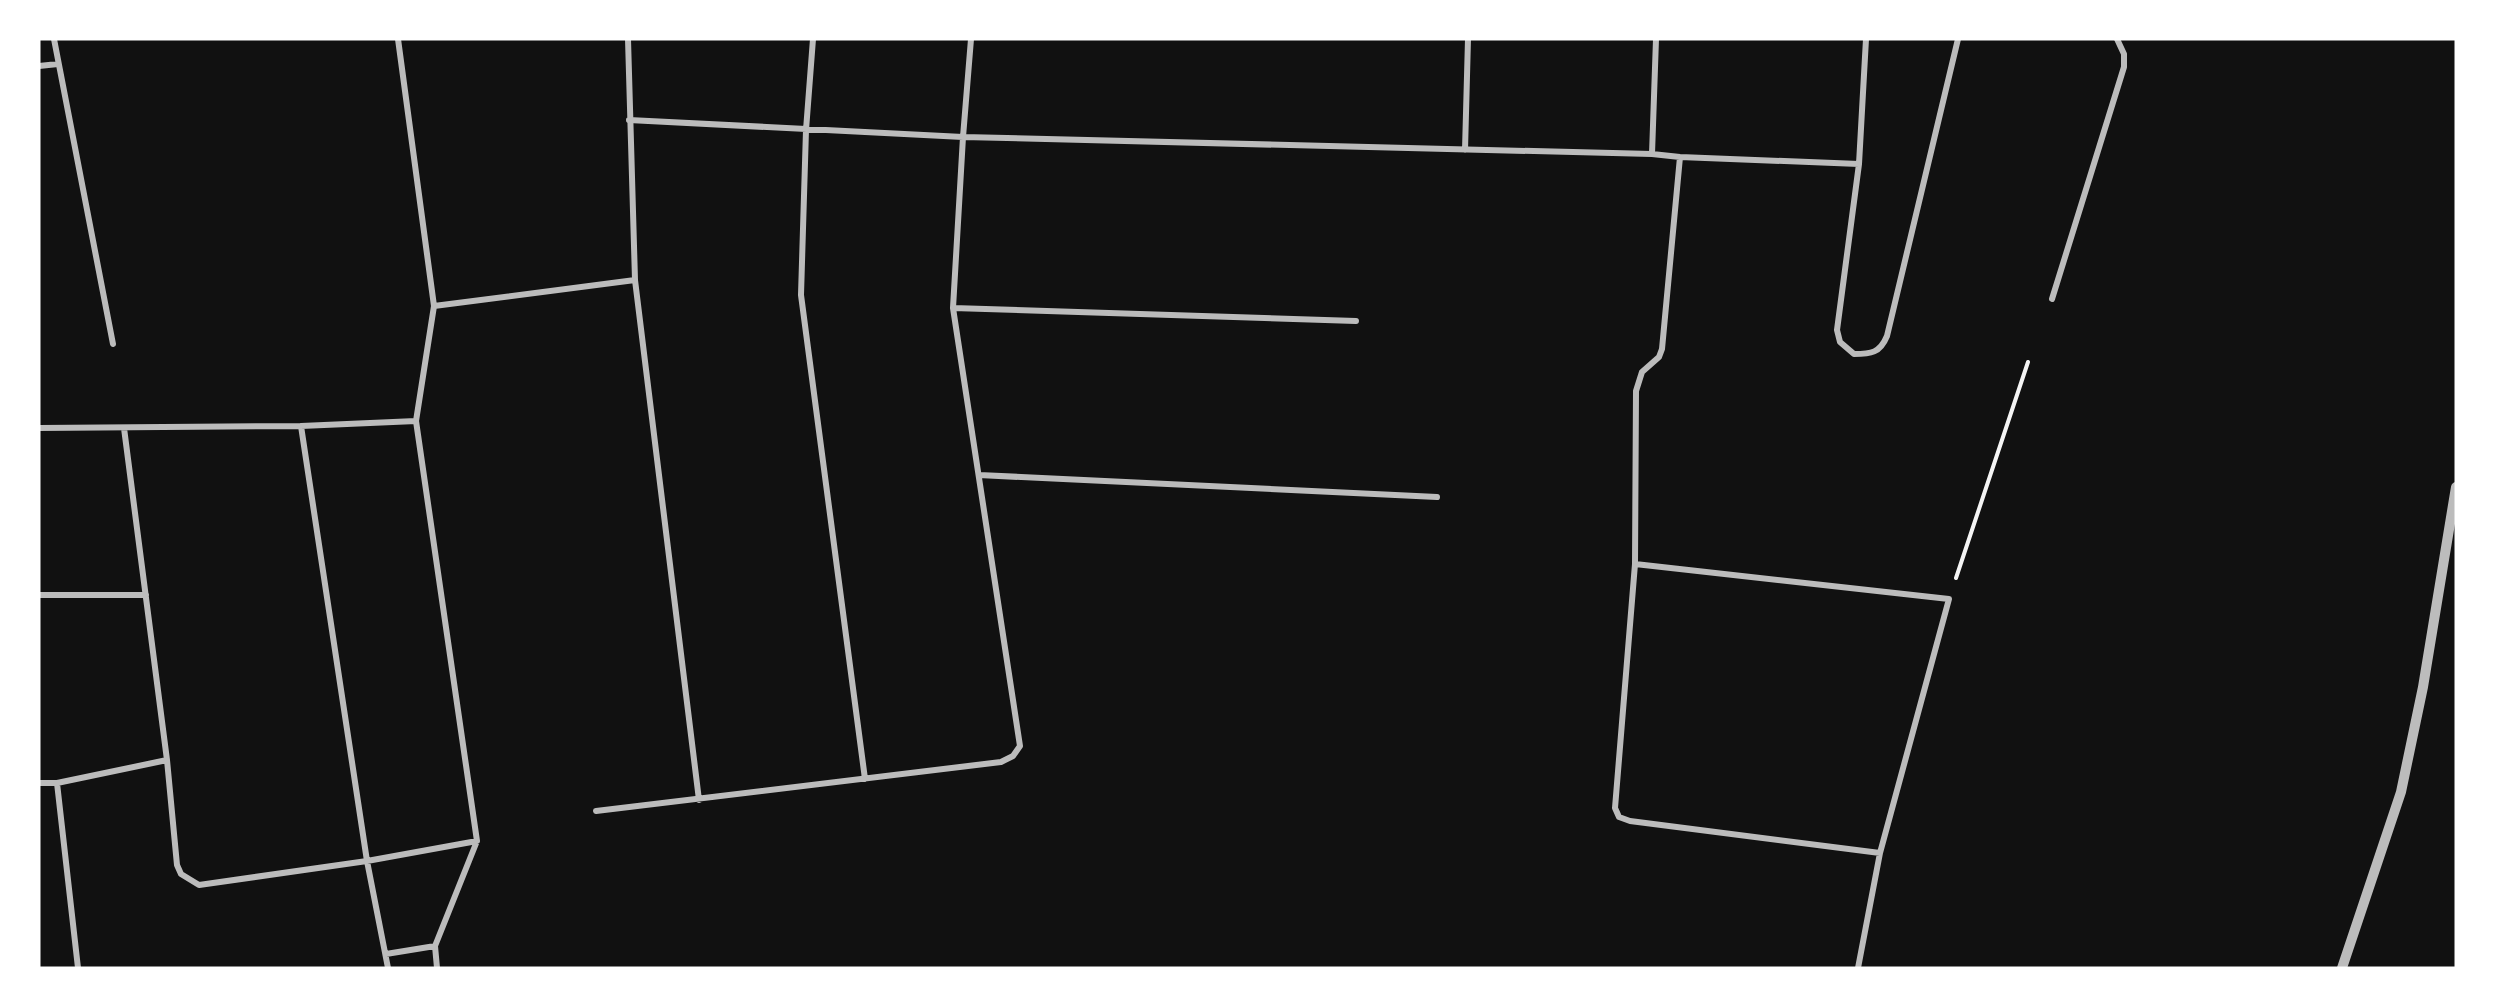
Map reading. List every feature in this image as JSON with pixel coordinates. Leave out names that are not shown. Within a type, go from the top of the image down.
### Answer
[{"type":"street","points":[[54,39],[113,344]]},
{"type":"street","points":[[398,39],[434,306],[416,421],[477,841],[435,946],[437,968]]},
{"type":"street","points":[[628,39],[635,280],[699,800]]},
{"type":"street","points":[[813,39],[806,130],[801,295],[865,779]]},
{"type":"street","points":[[596,811],[1001,762],[1013,756],[1020,746],[953,308],[971,39]]},
{"type":"street","points":[[1465,150],[1468,39]]},
{"type":"street","points":[[1652,154],[1656,39]]},
{"type":"street","points":[[1866,39],[1859,164],[1837,330],[1839,342],[1854,354],[1877,352],[1883,347],[1887,336],[1958,39]]},
{"type":"street","points":[[2052,299],[2124,68],[2124,54],[2117,39]]},
{"type":"street","points":[[39,66],[58,64]]},
{"type":"street","points":[[629,120],[963,137],[1652,154],[1680,158],[1859,164]]},
{"type":"street","points":[[1680,158],[1662,349],[1659,357],[1642,372],[1636,391],[1635,564],[1615,808],[1619,817],[1629,821],[1880,853]]},
{"type":"street","points":[[434,306],[635,280]]},
{"type":"street","points":[[953,308],[1356,321]]},
{"type":"street","points":[[39,428],[301,426],[416,421]]},
{"type":"street","points":[[301,426],[367,861],[388,968]]},
{"type":"street","points":[[124,428],[167,760],[177,865],[181,874],[189,881],[199,885],[367,861],[477,841]]},
{"type":"street","points":[[979,475],[1437,496]]},
{"type":"street","points":[[2342,968],[2401,792],[2423,687],[2456,487]]},
{"type":"street","points":[[1635,564],[1949,599],[1880,853],[1858,968]]},
{"type":"street","points":[[39,595],[146,595]]},
{"type":"street","points":[[39,783],[57,783],[167,760]]},
{"type":"street","points":[[57,783],[78,968]]},
{"type":"street","points":[[386,954],[435,946]]},
{"type":"path","points":[[1949,599],[2028,362]]}]
